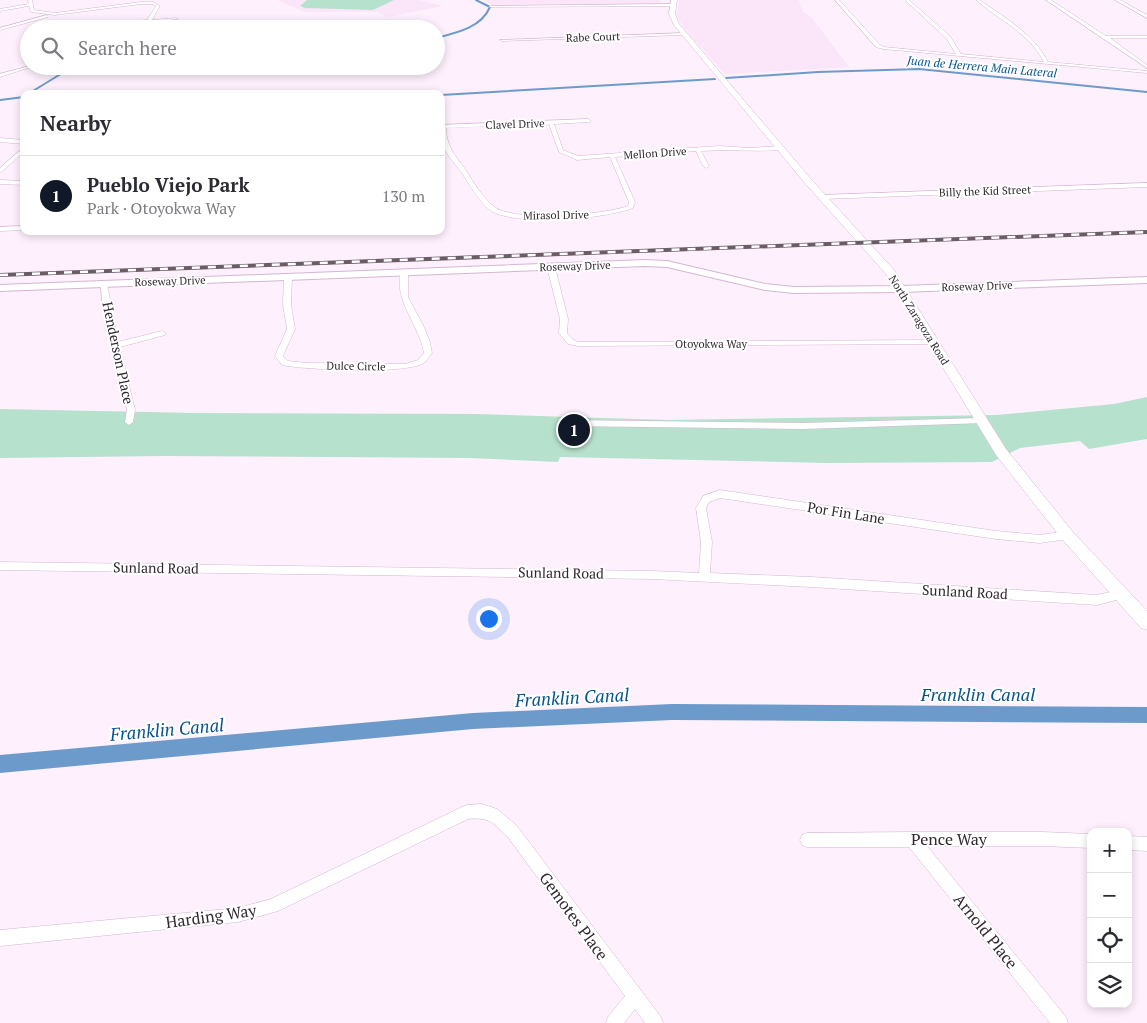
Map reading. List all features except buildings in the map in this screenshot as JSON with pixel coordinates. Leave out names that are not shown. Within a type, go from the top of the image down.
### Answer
[{"type":"main road","name":"North Zaragoza Road","points":[[673,2],[673,19],[684,34],[780,148],[890,272],[981,422],[1002,452],[1067,535],[1120,595],[1147,622]]},
{"type":"street","points":[[837,0],[879,46],[891,50],[1147,72]]},
{"type":"street","points":[[907,0],[948,37],[960,56]]},
{"type":"street","points":[[978,0],[1034,43],[1042,52],[1047,64]]},
{"type":"street","points":[[1048,0],[1147,67]]},
{"type":"street","points":[[1117,0],[1147,17]]},
{"type":"street","points":[[491,7],[673,2]]},
{"type":"street","points":[[0,10],[30,3],[31,10],[35,13],[55,14]]},
{"type":"street","points":[[33,20],[55,14],[136,4],[156,4],[158,6],[151,20]]},
{"type":"street","points":[[163,20],[176,19]]},
{"type":"street","points":[[0,29],[20,24]]},
{"type":"street","name":"Rabe Court","points":[[502,40],[684,34]]},
{"type":"street","points":[[1105,37],[1147,36]]},
{"type":"street","points":[[0,76],[20,70]]},
{"type":"street","name":"Clavel Drive","points":[[445,127],[588,121]]},
{"type":"street","name":"Mellon Drive","points":[[551,123],[560,150],[567,155],[577,158],[727,148],[756,150],[780,148]]},
{"type":"street","points":[[0,140],[20,142]]},
{"type":"street","name":"Mirasol Drive","points":[[445,143],[478,192],[492,208],[511,215],[528,217],[609,214],[631,207],[632,202],[612,156]]},
{"type":"street","points":[[698,150],[706,166]]},
{"type":"street","points":[[0,171],[20,152]]},
{"type":"street","points":[[0,182],[20,183]]},
{"type":"street","name":"Billy the Kid Street","points":[[823,197],[1147,185]]},
{"type":"street","points":[[0,229],[20,228]]},
{"type":"street","name":"Roseway Drive","points":[[0,288],[656,263],[690,268],[741,282],[780,289],[901,289],[1147,280]]},
{"type":"street","name":"Otoyokwa Way","points":[[551,267],[564,319],[563,333],[571,342],[578,344],[932,342]]},
{"type":"street","name":"Dulce Circle","points":[[288,277],[287,305],[291,329],[279,356],[285,363],[307,366],[405,367],[421,362],[428,353],[419,325],[407,306],[404,297],[404,272]]},
{"type":"street","name":"Henderson Place","points":[[103,284],[108,315],[131,410],[129,422]]},
{"type":"street","points":[[116,344],[162,333]]},
{"type":"street","points":[[566,423],[803,426],[981,422]]},
{"type":"street","name":"Por Fin Lane","points":[[704,577],[707,558],[705,520],[701,508],[706,499],[720,494],[996,536],[1040,539],[1067,535]]},
{"type":"street","name":"Sunland Road","points":[[0,566],[652,575],[811,582],[1097,600],[1120,595]]},
{"type":"street","name":"Harding Way","points":[[0,938],[247,913],[273,906],[314,888],[467,812],[491,812]]},
{"type":"street","name":"Gemotes Place","points":[[491,812],[512,831],[634,998],[655,1023]]},
{"type":"street","name":"Pence Way","points":[[807,840],[1042,839],[1087,841]]},
{"type":"street","name":"Arnold Place","points":[[912,840],[1060,1023]]},
{"type":"street","points":[[1132,843],[1147,844]]},
{"type":"street","points":[[614,1023],[634,998]]},
{"type":"shaded area","points":[[277,0],[419,0],[443,6],[388,17],[377,12],[305,12]]},
{"type":"shaded area","points":[[484,0],[662,0],[658,4],[496,7]]},
{"type":"shaded area","points":[[679,0],[799,0],[802,11],[812,18],[849,67],[725,74],[685,30],[677,16]]},
{"type":"green space","points":[[307,0],[394,0],[373,10],[305,8],[300,6]]},
{"type":"green space","points":[[1147,397],[1147,439],[1089,449],[1080,441],[1020,448],[992,462],[827,463],[560,457],[558,462],[470,458],[163,456],[0,458],[0,409],[195,413],[477,414],[667,420],[996,415],[1114,404]]},
{"type":"waterway","points":[[445,36],[474,25],[481,20],[490,7],[476,0]]},
{"type":"waterway","name":"Juan de Herrera Main Lateral","points":[[726,78],[818,72],[919,69],[1147,92]]},
{"type":"waterway","points":[[35,90],[59,75]]},
{"type":"waterway","points":[[445,95],[715,79]]},
{"type":"waterway","points":[[0,100],[20,98]]},
{"type":"waterway","name":"Franklin Canal","points":[[0,764],[473,721],[672,712],[1147,715]]},
{"type":"railway","points":[[0,275],[1147,232]]},
{"type":"place","name":"Pueblo Viejo Park","points":[[574,430]]}]
